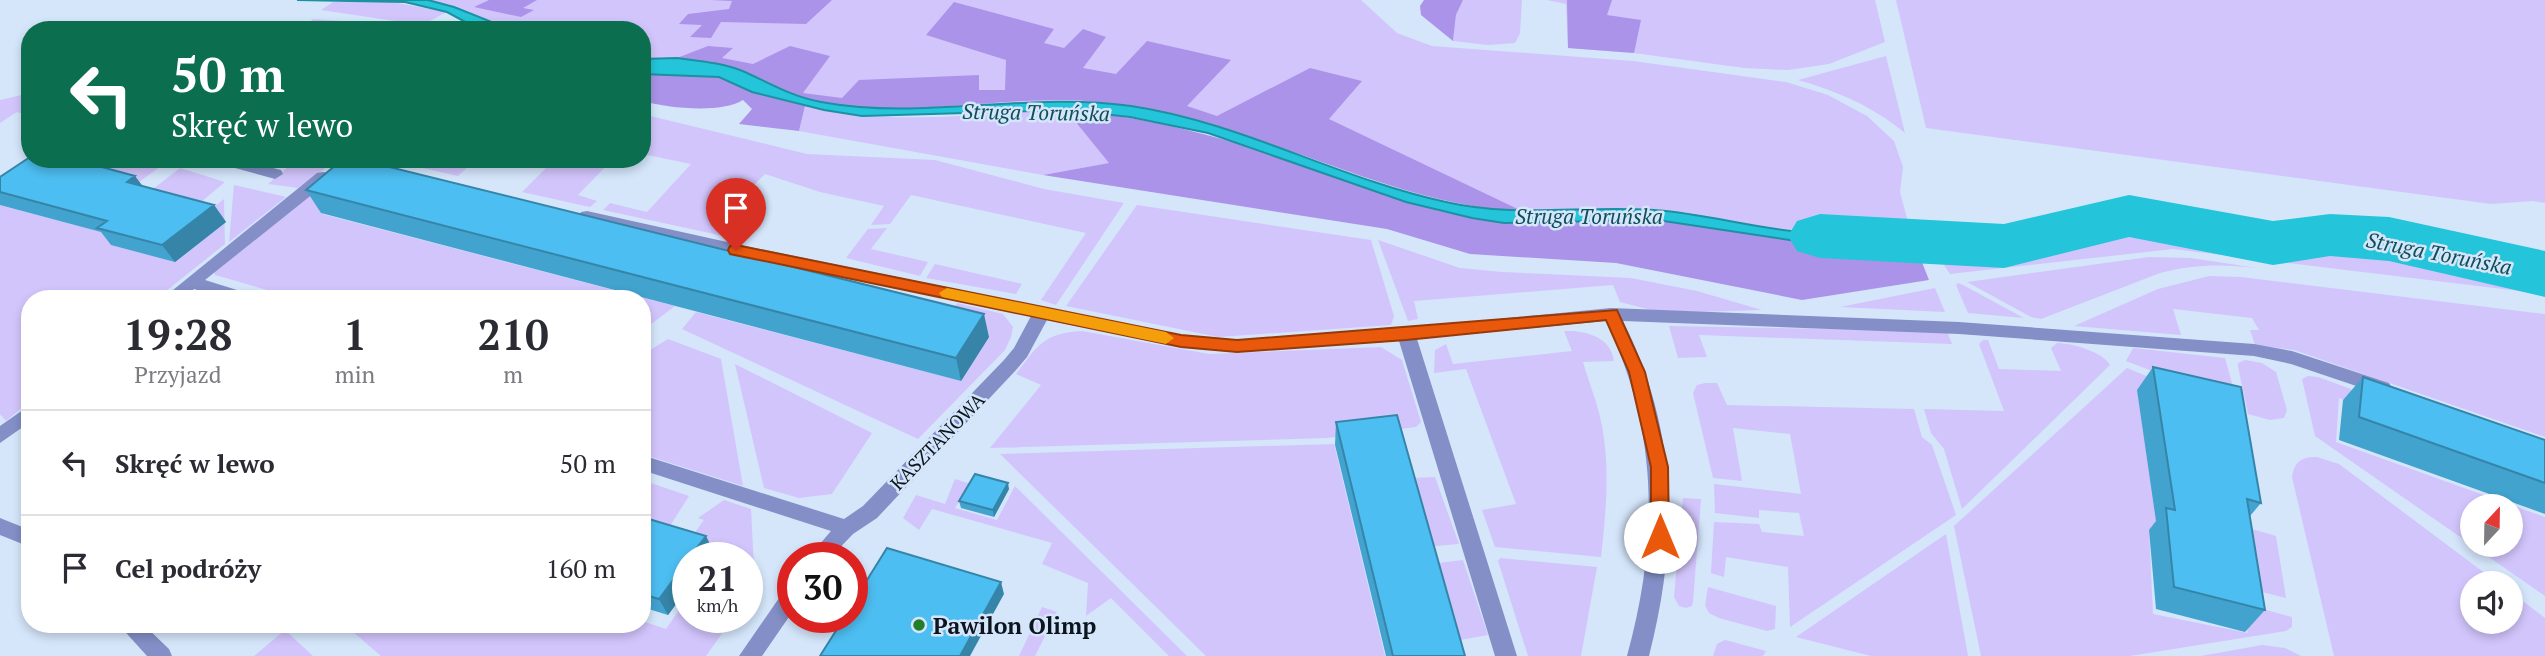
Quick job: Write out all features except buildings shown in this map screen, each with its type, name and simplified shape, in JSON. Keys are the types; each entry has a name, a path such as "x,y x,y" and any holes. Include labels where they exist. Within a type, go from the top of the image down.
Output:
{"street":[{"path":"255,168 275,173"},
{"path":"181,290 335,168"},
{"path":"576,214 736,250 1181,341 1237,346 1406,334 1611,314 1959,328 2228,347 2292,358 2394,392"},
{"path":"191,282 217,290"},
{"name":"KASZTANOWA","path":"833,542 846,528 870,512 1010,365 1021,352 1042,312"},
{"path":"1611,314 1637,372 1659,467 1660,561 1653,607 1638,656"},
{"path":"1406,334 1439,430 1448,469 1506,656"},
{"path":"0,436 21,419"},
{"path":"651,465 846,528"},
{"path":"0,526 21,535"},
{"path":"750,656 777,617"},
{"path":"138,633 161,656"}],"shaded area":[{"path":"428,0 1361,0 1397,33 1432,46 1633,61 1786,82 1828,95 1867,116 1894,141 1903,167 1900,192 1912,237 1498,211 1135,107 849,107 677,58 651,59 651,21 489,21"},
{"path":"489,0 537,0 523,8 534,10 521,17 474,7"},
{"path":"710,0 832,0 806,24 721,22 711,38 690,37 702,25 679,24 688,14 729,9 732,1"},
{"path":"1424,0 1463,0 1456,15 1453,41 1421,15 1420,6"},
{"path":"1463,0 1522,0 1520,33 1515,43 1488,45 1453,41 1456,15"},
{"path":"1547,0 1875,0 1885,42 1829,64 1788,70 1744,68 1634,53 1568,48 1566,4"},
{"path":"1567,0 1612,0 1607,15 1641,20 1634,53 1568,48"},
{"path":"1896,0 2545,0 2545,203 2533,201 2491,204 1926,128"},
{"path":"386,1 447,12 430,21 395,21 321,10 333,2"},
{"path":"954,2 1054,29 1044,43 1064,48 1083,29 1106,37 1083,68 1116,74 1147,41 1231,60 1187,106 1217,116 1310,68 1362,81 1329,119 1524,212 1478,207 1434,198 1217,127 1134,107 1067,100 904,108 850,107 797,95 714,63 677,58 708,46 733,48 722,58 753,64 790,46 830,56 803,93 842,98 859,80 979,75 979,90 1005,90 1006,60 926,35"},
{"path":"1886,56 1905,133 1854,101 1798,80"},
{"path":"651,74 719,77 752,92 805,106 799,131 739,124 752,109 743,100 721,107 666,106 651,103"},
{"path":"21,95 21,113 17,112 0,123 0,100"},
{"path":"805,106 869,116 902,117 1066,110 1110,163 1043,175 799,131"},
{"path":"1066,110 1162,124 1209,136 1439,211 1504,223 1657,220 1803,242 1916,247 1929,280 1802,300 1616,263 1470,254 1387,229 1043,175 1109,163"},
{"path":"651,116 807,154 935,160 1044,189 1124,203 1056,305 1041,300 1086,233 911,195 890,224 871,225 884,206 820,192 765,174 739,200 755,207 728,237 603,210 610,203 647,212 691,164 651,156"},
{"path":"105,168 158,168 131,188 91,178"},
{"path":"180,168 225,182 189,212 140,199"},
{"path":"287,168 326,168 298,188 268,184"},
{"path":"423,168 466,168 458,176"},
{"path":"546,168 604,168 578,195 597,201 590,207 522,192"},
{"path":"336,174 322,214 614,290 268,290 215,275 214,272"},
{"path":"234,185 286,197 229,242"},
{"path":"224,199 225,244 167,290 21,290 21,408 6,421 0,414 0,205 121,237 203,215"},
{"path":"1137,205 1371,240 1394,316 1391,325 1218,337 1066,306"},
{"path":"2111,223 2154,224 2243,242 2289,247 2368,242 2414,248 2545,278 2545,294 2173,249 1950,274 1937,255 2018,253"},
{"path":"887,228 871,249 928,262 920,276 846,258 868,229"},
{"path":"1378,240 1460,268 1631,278 1697,291 1762,310 1663,313 1620,302 1613,285 1414,301 1418,319 1408,321"},
{"path":"2149,257 2191,258 2257,268 2208,266 2160,273 2041,319 2031,317 1967,282"},
{"path":"935,264 1022,284 1016,294 926,278"},
{"path":"2209,276 2241,277 2545,314 2545,437 2294,350 2255,345 2250,330 2259,330 2252,318 2173,309 2181,335 2074,326 2158,289"},
{"path":"1958,283 2024,318 1968,313 1956,285"},
{"path":"1935,288 1945,312 1840,307"},
{"path":"651,300 675,306 651,324"},
{"path":"957,303 1003,314 1013,327 1011,337 1005,350 918,439 682,329 696,312 961,381 944,325"},
{"path":"1669,326 1947,331 1952,344 1699,335 1707,357 1678,358"},
{"path":"1082,331 1209,354 1381,347 1402,360 1421,422 1416,427 1327,438 990,448 1041,385 1016,374 1030,355 1050,338"},
{"path":"1564,331 1588,333 1602,340 1612,352 1614,361 1583,362 1602,426 1606,459 1601,557 1495,547 1482,510 1516,504 1466,369 1434,373 1435,350 1446,344 1453,364 1572,351"},
{"path":"668,339 721,359 743,486 651,457 651,349"},
{"path":"1988,340 1999,369 2061,371 2051,348 2057,343 2087,349 2101,356 2110,365 1962,509 1944,449 1931,433 1924,409 2004,411 1979,344"},
{"path":"2133,348 2225,358 2238,404 2126,361"},
{"path":"2245,360 2262,363 2276,372 2287,410 2284,418 2270,420 2248,414 2238,367 2238,363"},
{"path":"735,364 872,433 832,494 799,498 764,488"},
{"path":"2127,368 2222,407 2158,532 2149,531 2153,614 2248,633 2240,603 2292,617 2292,627 2286,631 2130,656 1981,656 1954,526"},
{"path":"2308,376 2351,389 2354,403 2339,398 2336,442 2481,494 2460,494 2460,537 2315,436 2302,379"},
{"path":"1717,383 1727,405 1914,409 1922,437 1932,445 1956,515 1790,627 1788,567 1726,557 1724,577 1711,573 1714,522 1759,524 1762,532 1804,536 1799,513 1759,510 1759,518 1715,513 1714,484 1801,494 1790,434 1733,428 1742,481 1713,478 1693,393 1697,385"},
{"path":"1334,444 1385,656 1206,656 1000,454"},
{"path":"2317,457 2339,464 2482,571 2460,571 2460,634 2523,634 2523,601 2545,618 2545,656 2334,656 2292,477 2295,467 2307,458"},
{"path":"1435,477 1459,544 1425,547 1413,478"},
{"path":"955,479 971,484 955,508 997,520 1015,486 1187,656 1169,656 1111,598 1086,616 1088,583 1042,564 1052,543 932,509 919,530 903,518 916,495 945,504"},
{"path":"651,483 689,496 663,537 651,534"},
{"path":"1683,498 1701,499 1693,602 1692,606 1686,608 1679,606 1674,597"},
{"path":"724,500 751,509 753,542 688,542 704,520 698,518"},
{"path":"2524,509 2545,517 2545,596 2523,581 2523,571 2509,571 2489,557 2523,557"},
{"path":"2228,522 2276,536 2286,598 2238,586"},
{"path":"1946,534 1968,656 1871,656 1796,637"},
{"path":"1500,558 1597,567 1581,656 1528,656 1498,561"},
{"path":"1463,560 1488,635 1460,640 1429,564"},
{"path":"1708,587 1776,606 1775,629 1767,631 1709,613 1705,605"},
{"path":"1042,607 1057,612 1035,656 1019,656"},
{"path":"672,620 672,633 722,633 706,656 381,656 354,633 651,633 651,624 666,629"},
{"path":"281,633 288,633 313,656 254,656"},
{"path":"1725,640 1766,651 1763,656 1713,656 1717,644"},
{"path":"2262,645 2285,648 2301,656 2201,656"}],"water":[{"path":"297,0 428,0 489,21 464,21 447,12 405,2"},
{"path":"677,58 712,63 737,69 811,100 859,107 937,108 1053,102 1131,106 1211,125 1367,180 1472,207 1671,212 1792,231 1912,237 1916,247 1803,242 1657,220 1504,223 1406,202 1208,133 1130,117 1066,110 862,116 824,110 752,92 719,77 651,74 651,59"}],"waterway":[{"name":"Struga Toruńska","path":"1820,236 2004,246 2129,216 2273,243 2330,235 2389,239 2545,274"}],"slow traffic":[{"path":"947,293 1166,338"}],"place":[{"name":"Pawilon Olimp","path":"919,625"}],"route":[{"path":"736,250 1181,341 1237,346 1406,334 1611,314 1637,372 1659,467 1660,537"}]}
